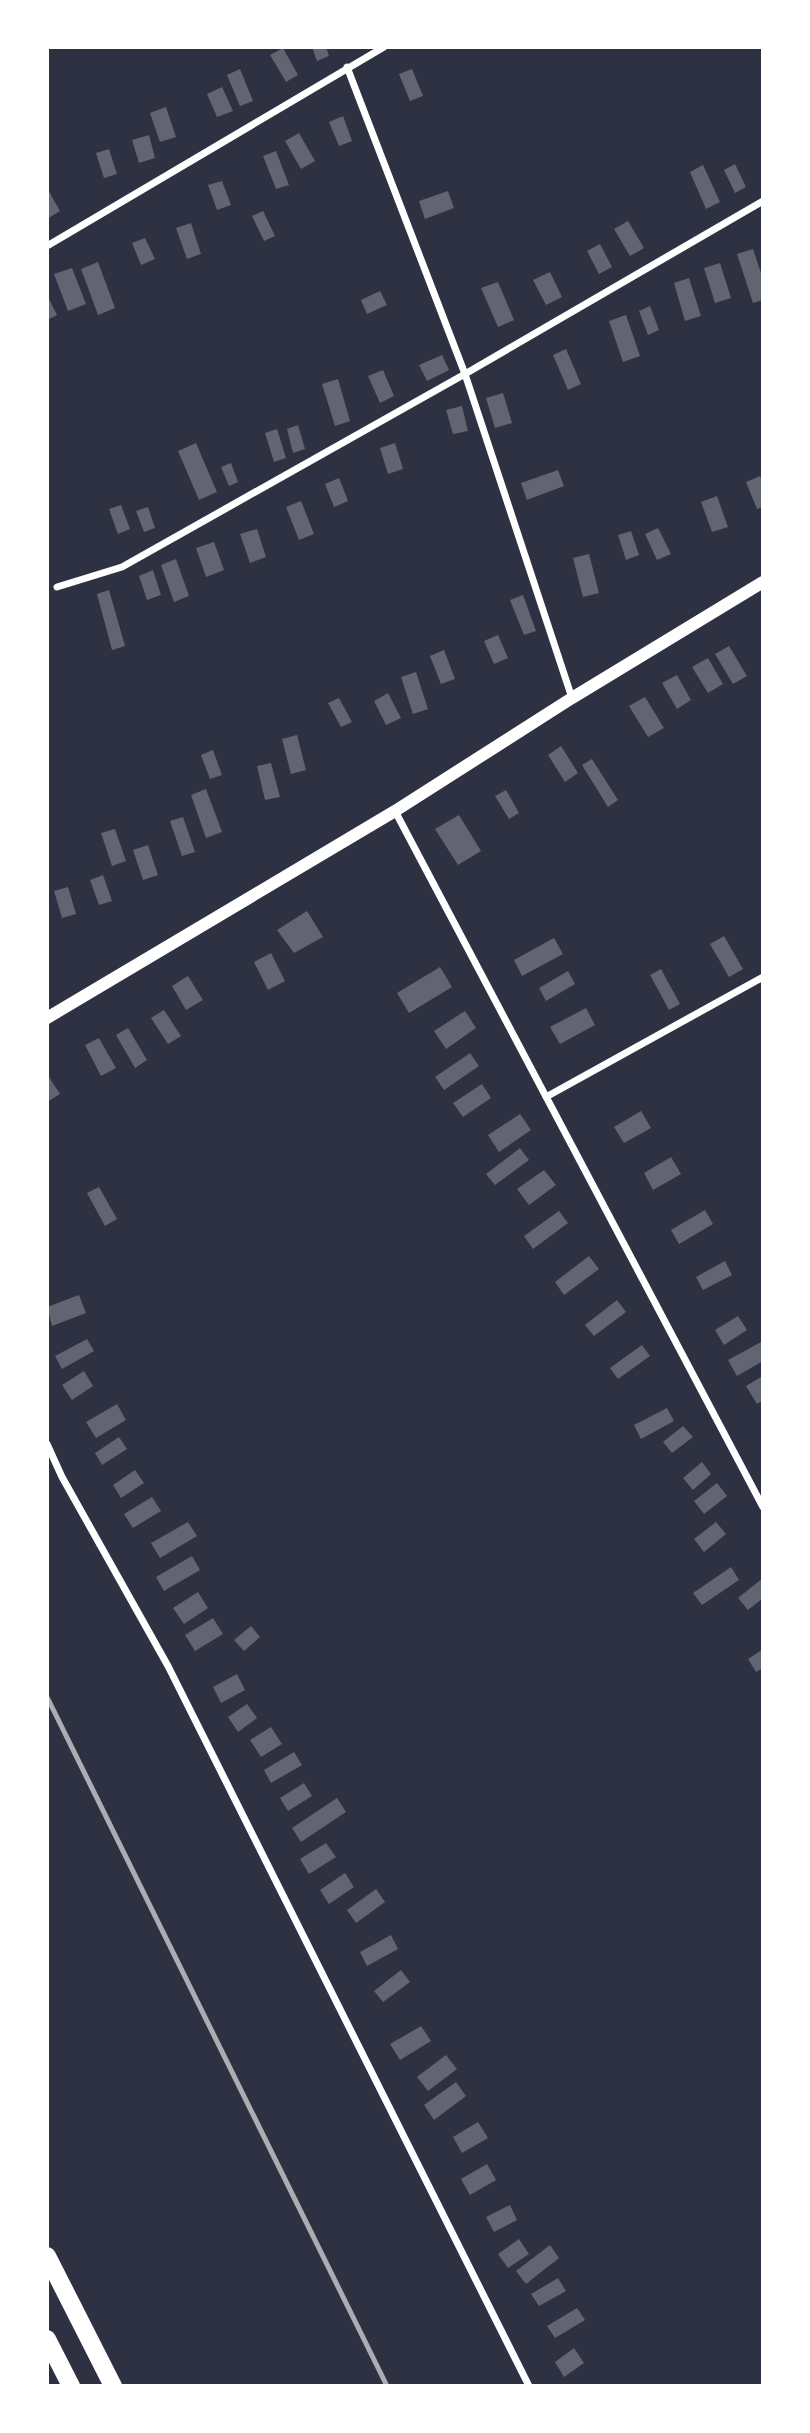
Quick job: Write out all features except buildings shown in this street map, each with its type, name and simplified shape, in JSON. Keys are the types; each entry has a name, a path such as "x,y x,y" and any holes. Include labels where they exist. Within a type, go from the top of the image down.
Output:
{"main road":[{"path":"47,2256 113,2386"},
{"path":"47,2339 71,2386"}],"street":[{"path":"47,246 384,47"},
{"path":"347,67 465,374 572,698"},
{"path":"57,587 122,567 465,374 763,201"},
{"path":"47,1018 395,811 572,698 763,582"},
{"path":"395,811 763,1507"},
{"path":"545,1097 763,977"},
{"path":"47,1444 62,1477 168,1666 529,2386"}],"railway":[{"path":"47,1697 387,2386"}]}
